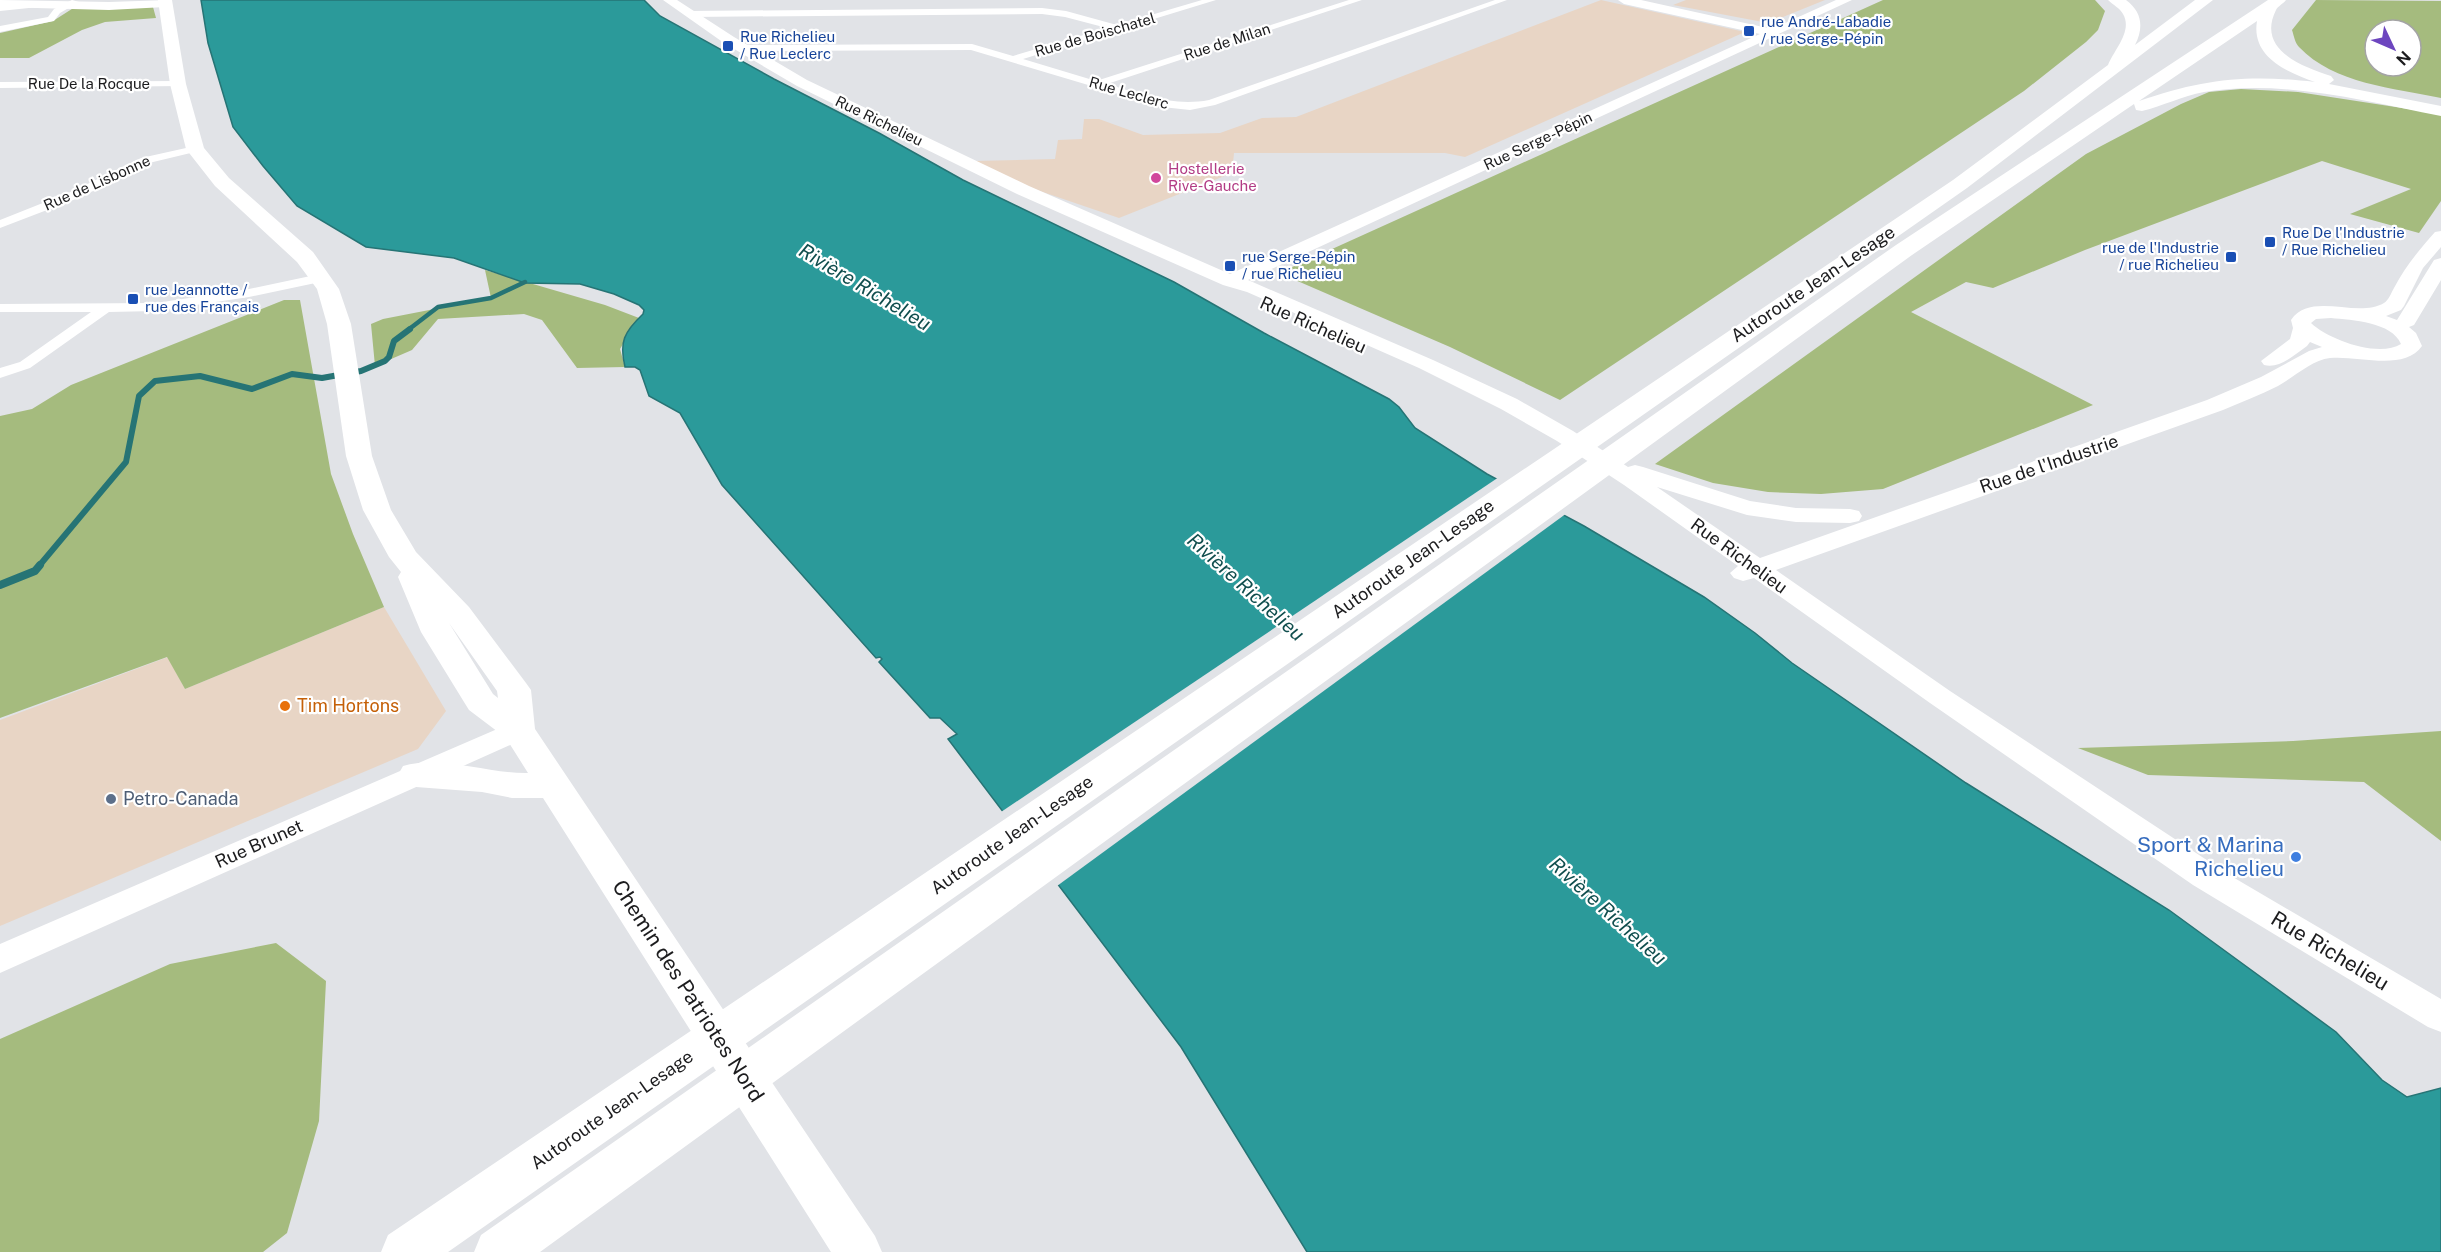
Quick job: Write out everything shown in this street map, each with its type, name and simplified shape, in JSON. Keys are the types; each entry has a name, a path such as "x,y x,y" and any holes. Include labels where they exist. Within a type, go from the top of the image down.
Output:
{"highway":[{"path":"2114,66 2131,35 2134,22 2129,9 2116,0"},
{"name":"Autoroute Jean-Lesage","path":"499,1252 1889,246 2114,66 2205,0"},
{"path":"2273,3 2264,28 2265,41 2274,54 2289,64 2310,74 2347,86 2441,106"},
{"name":"Autoroute Jean-Lesage","path":"405,1252 1889,246 2084,128 2273,3"},
{"path":"2084,128 2190,90 2235,84 2318,88 2441,111"}],"main road":[{"name":"Chemin des Patriotes Nord","path":"165,1 178,84 195,149 222,182 298,250 330,294 337,315 354,433 365,478 377,510 404,557 437,632 481,702 518,730 858,1252"},
{"path":"416,775 482,780 512,786 553,785"}],"street":[{"path":"21,0 122,6 165,1"},
{"path":"0,3 122,3 148,0"},
{"name":"Rue Richelieu","path":"669,0 742,48 802,83 1000,180 1230,281 1254,288 1461,380 1546,424 1608,463 1740,566 1970,738 2080,806 2219,884 2441,1017"},
{"path":"1192,0 1207,1"},
{"name":"Rue de Milan","path":"1096,84 1358,0"},
{"name":"Rue Leclerc","path":"742,48 963,46 980,49 1167,105 1185,107 1203,105 1503,0"},
{"path":"1624,0 1777,31"},
{"name":"Rue Serge-Pépin","path":"1230,281 1846,0"},
{"name":"Rue de Boischatel","path":"1013,59 1207,1"},
{"path":"0,29 43,22 51,19 57,11 71,3"},
{"path":"0,9 45,4"},
{"path":"690,14 1042,11 1066,14 1118,28"},
{"name":"Rue De la Rocque","path":"0,85 178,84"},
{"path":"8,96 34,85"},
{"name":"Rue de Lisbonne","path":"0,224 77,194 145,160 195,149"},
{"path":"2353,314 2380,312 2394,306 2415,266 2441,236"},
{"path":"2303,328 2323,341 2357,351 2384,354 2404,352 2412,346 2406,326 2410,314 2441,264"},
{"path":"0,308 156,307 320,278"},
{"name":"Rue Richelieu","path":"1230,281 1255,299 1446,386 1535,434 1740,566"},
{"path":"0,373 25,365 104,309"},
{"name":"Rue de l'Industrie","path":"1740,566 1850,516 2221,387 2264,366 2300,342 2303,328 2301,320 2311,314 2331,312 2353,314"},
{"path":"2353,314 2386,323 2409,337"},
{"name":"Rue de l'Industrie","path":"1740,566 2215,405 2269,382 2316,355 2357,351"},
{"path":"1608,463 1747,508 1796,514 1850,516"},
{"name":"Rue Brunet","path":"0,958 518,730"}],"shaded area":[{"path":"1601,0 1745,32 1465,157 1445,153 1234,153 1232,173 1119,218 1031,188 974,161 1055,159 1058,140 1082,139 1084,119 1099,119 1143,135 1220,133 1262,118 1296,117"},
{"path":"1686,0 1825,0 1768,23 1673,5"},
{"path":"384,607 446,711 418,749 0,926 0,720 168,657 185,689"}],"green space":[{"path":"1883,0 2095,0 2105,11 2098,30 2086,42 2024,91 1560,400 1450,347 1279,273"},
{"path":"2316,0 2441,1 2441,98 2365,83 2347,77 2313,59 2299,47 2292,30"},
{"path":"75,7 153,7 156,18 105,22 82,30 29,58 0,58 0,33 53,21"},
{"path":"2241,89 2298,92 2441,114 2441,201 2419,233 2350,214 2411,189 2322,161 2085,250 1993,288 1966,282 1911,312 2093,405 1883,489 1821,494 1768,492 1713,483 1655,464 2086,154 2181,104 2209,92"},
{"path":"485,270 605,305 639,318 620,349 625,367 577,368 542,320 524,314 438,319 412,350 375,366 371,324 383,319 491,298"},
{"path":"284,300 300,300 331,474 384,607 185,689 167,657 0,718 0,416 32,409 71,385"},
{"path":"2441,731 2441,841 2364,782 2148,775 2078,748 2293,741"},
{"path":"276,943 326,981 319,1121 287,1233 263,1252 0,1252 0,1039 170,964"}],"water":[{"name":"Rivière Richelieu","path":"201,0 644,0 660,16 774,79 879,133 963,180 1174,282 1389,399 1399,407 1415,428 1487,474 1584,526 1704,597 1755,633 1792,663 1966,783 2169,910 2336,1032 2382,1080 2407,1097 2441,1088 2441,1252 1307,1252 1181,1047 948,739 957,734 940,718 930,718 879,662 882,659 876,658 722,485 680,413 649,396 640,370 635,367 625,367 623,344 627,332 644,310 639,305 614,294 580,284 525,283 454,258 366,247 297,206 233,127 208,43"}],"pier":[{"path":"1499,477 1567,513 1057,886 1001,812"}],"waterway":[{"path":"408,330 438,307 491,298 525,282"},
{"path":"39,566 126,462 139,396 155,381 200,376 252,389 292,374 322,378 361,371 385,361 389,357 394,341 410,329"},
{"path":"0,585 35,571 40,565"}],"place":[{"name":"rue André-Labadie / rue Serge-Pépin","path":"1749,31"},
{"name":"Rue Richelieu / Rue Leclerc","path":"728,46"},
{"name":"Hostellerie Rive-Gauche","path":"1156,178"},
{"name":"Rue De l'Industrie / Rue Richelieu","path":"2270,242"},
{"name":"rue de l'Industrie / rue Richelieu","path":"2231,257"},
{"name":"rue Serge-Pépin / rue Richelieu","path":"1230,266"},
{"name":"rue Jeannotte / rue des Français","path":"133,299"},
{"name":"Tim Hortons","path":"285,706"},
{"name":"Petro-Canada","path":"111,799"},
{"name":"Sport & Marina Richelieu","path":"2296,857"}]}
